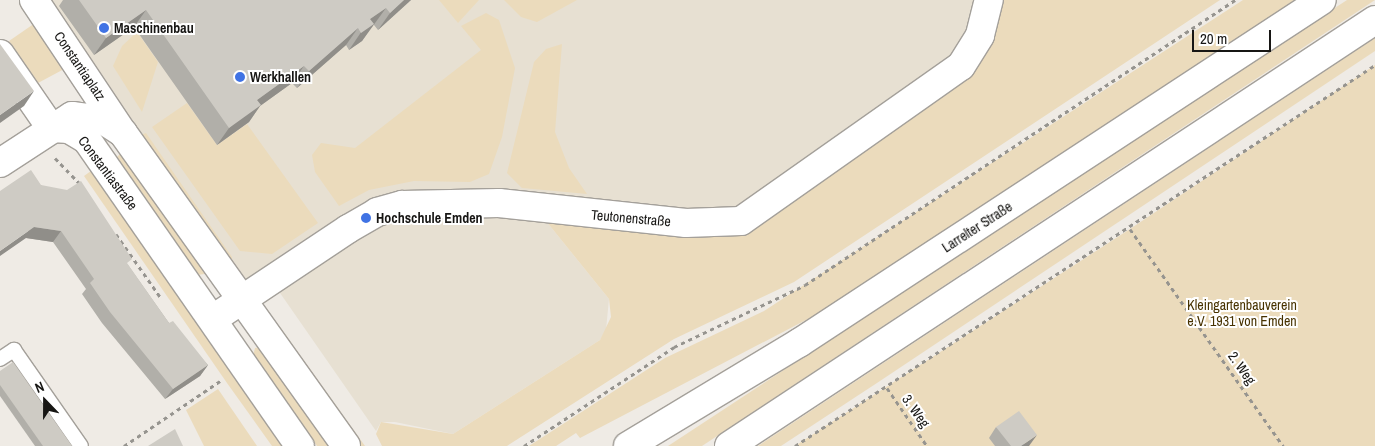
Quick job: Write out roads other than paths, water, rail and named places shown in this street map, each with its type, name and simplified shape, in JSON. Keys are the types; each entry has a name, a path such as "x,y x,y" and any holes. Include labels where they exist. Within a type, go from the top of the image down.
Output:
{"street":[{"name":"Constantiaplatz","path":"34,0 77,58 123,133"},
{"name":"Teutonenstraße","path":"212,319 348,229 377,212 402,205 499,204 686,222 741,221 961,66 976,43 989,0"},
{"name":"Larrelter Straße","path":"628,446 799,343 1322,0"},
{"path":"729,446 1375,20"},
{"path":"0,54 51,128 0,163"},
{"name":"Constantiastraße","path":"51,128 72,116 91,116 123,133 346,446"},
{"name":"Constantiastraße","path":"51,128 69,129 87,140 300,446"}],"lane":[{"path":"0,359 14,350 81,446"}],"place":[{"name":"Maschinenbau","path":"104,28"},
{"name":"Werkhallen","path":"240,77"},
{"name":"Hochschule Emden","path":"366,218"}],"park label":[{"name":"Kleingartenbauverein e.V. 1931 von Emden","path":"1242,314"}]}
